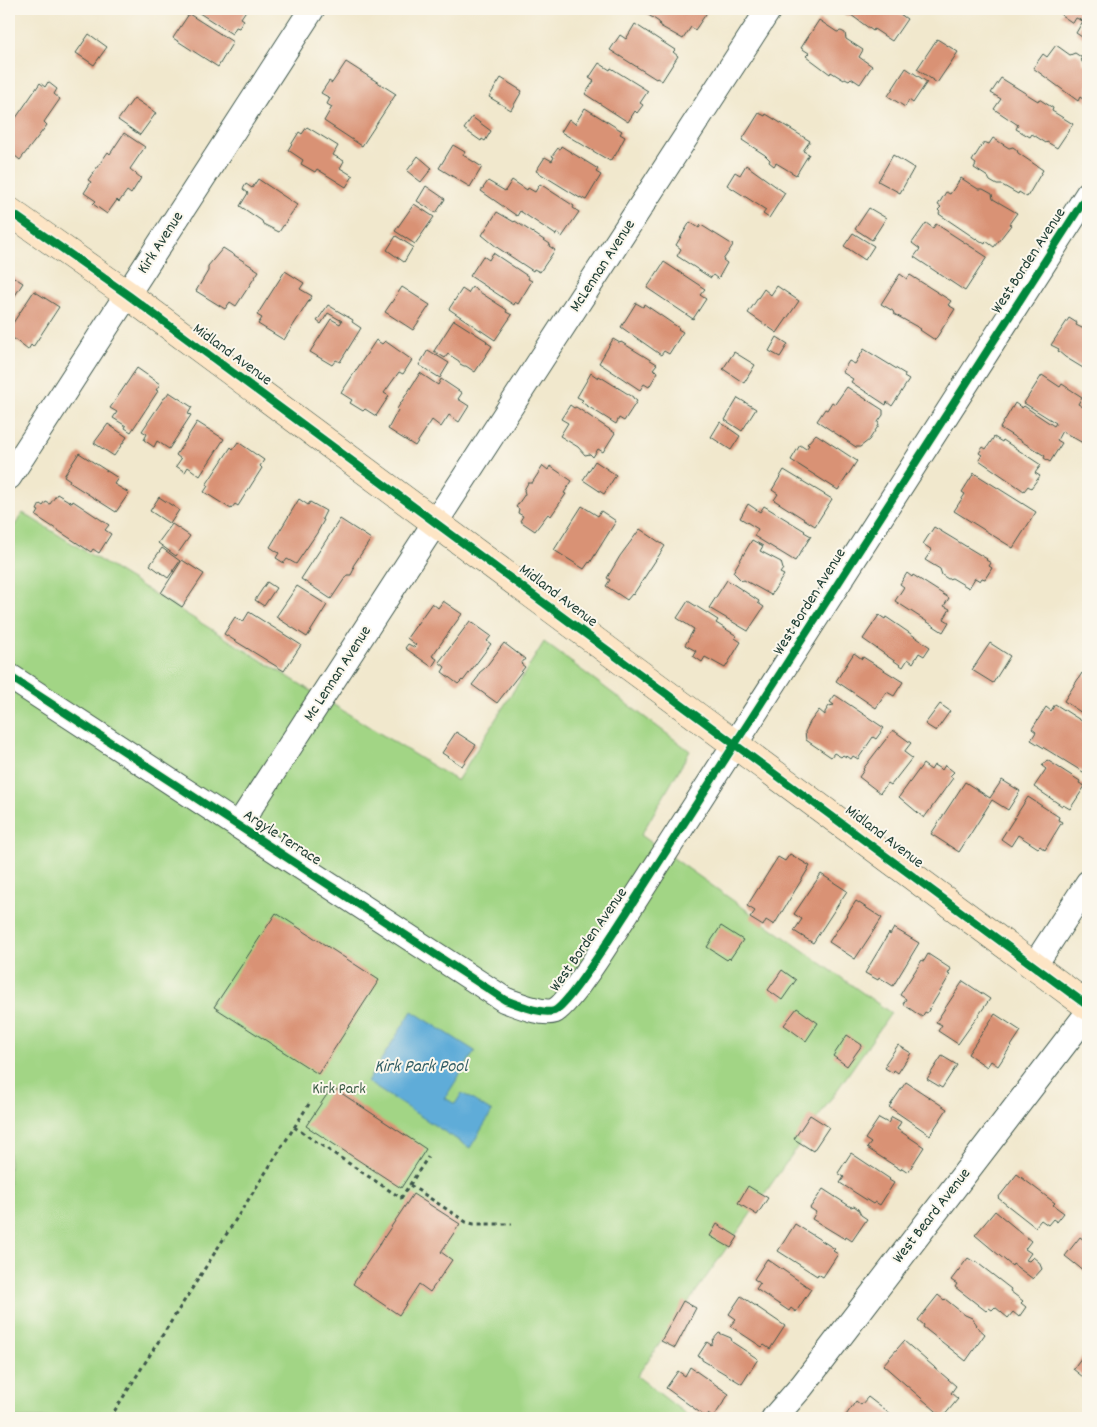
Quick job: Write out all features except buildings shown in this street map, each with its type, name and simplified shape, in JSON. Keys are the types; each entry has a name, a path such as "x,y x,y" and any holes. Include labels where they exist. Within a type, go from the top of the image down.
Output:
{"street":[{"name":"Kirk Avenue","path":"9,477 312,9"},
{"name":"McLennan Avenue","path":"437,523 769,9"},
{"name":"West Borden Avenue","path":"544,1012 555,1011 569,998 736,744 1088,194"},
{"name":"Midland Avenue","path":"9,211 128,295 1088,1006"},
{"name":"Mc Lennan Avenue","path":"238,826 437,523"},
{"name":"Argyle Terrace","path":"9,676 505,1000 544,1012"},
{"path":"1034,966 1088,883"},
{"name":"West Beard Avenue","path":"774,1418 802,1386 1088,1013"}],"path":[{"path":"110,1418 309,1104"},
{"path":"294,1127 401,1198 428,1157"},
{"path":"410,1185 466,1222 474,1224 512,1224"}],"green space":[{"name":"Kirk Park","path":"23,513 457,781 544,642 690,751 641,835 891,1013 637,1376 691,1418 9,1418 9,534"}],"water":[{"name":"Kirk Park Pool","path":"412,1011 475,1051 445,1098 455,1104 462,1093 492,1112 470,1148 367,1082"}],"cycle path":[{"path":"9,676 505,1000 543,1012 554,1011 570,996 603,950 1088,194"},
{"path":"9,211 128,295 1088,1006"}]}
